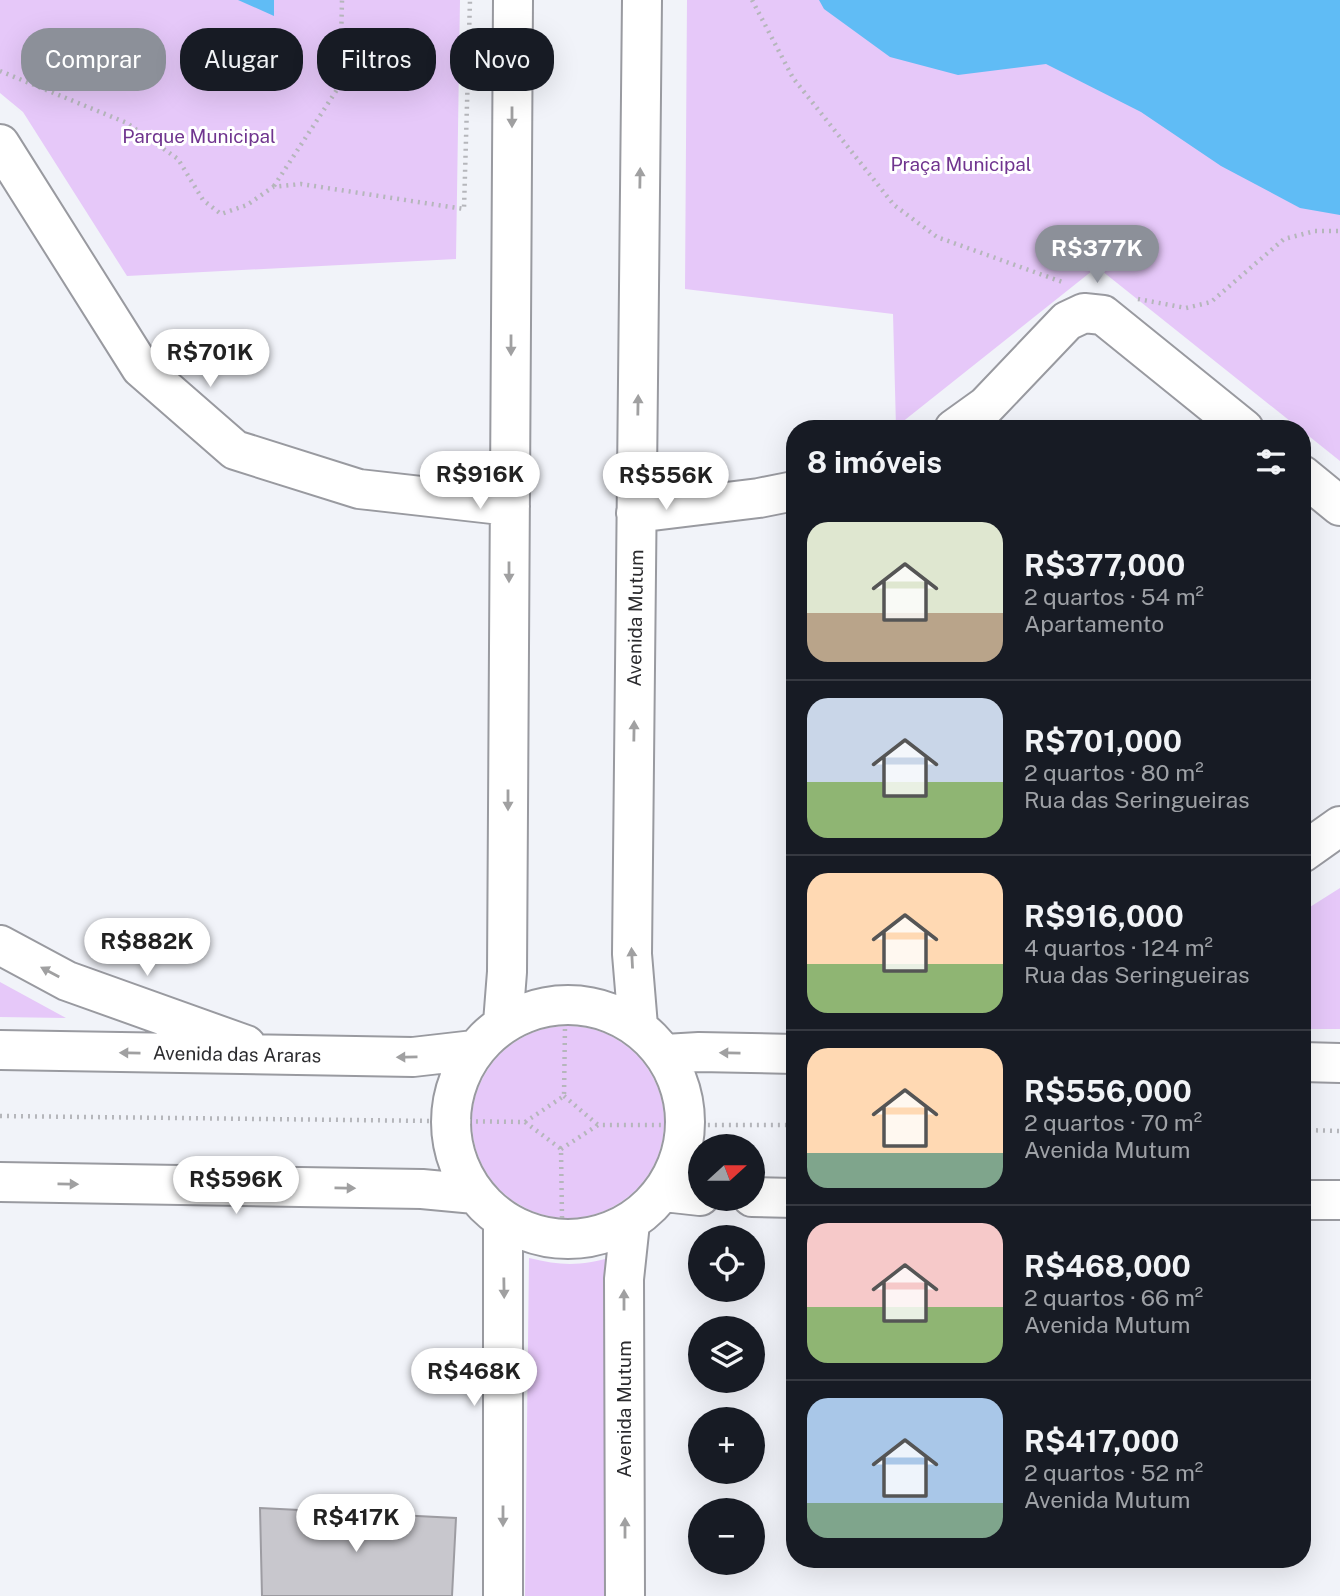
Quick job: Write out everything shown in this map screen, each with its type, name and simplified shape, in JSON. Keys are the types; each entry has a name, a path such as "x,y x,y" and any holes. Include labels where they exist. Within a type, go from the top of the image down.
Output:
{"street":[{"path":"503,1023 507,972 513,0"},
{"name":"Avenida Mutum","path":"638,1026 632,954 642,0"},
{"path":"0,144 141,368 235,450 359,489 510,506"},
{"path":"966,420 986,405 1067,321 1084,313 1103,316 1233,420"},
{"path":"1311,482 1340,506"},
{"path":"636,513 786,493"},
{"path":"1311,847 1340,826"},
{"path":"0,945 67,981 274,1055"},
{"path":"570,1003 606,1009 638,1026 665,1055 684,1099 682,1194 630,1223 600,1236 567,1240 533,1235 503,1220 475,1194 457,1160 451,1122 457,1084 474,1050 503,1023 535,1008 570,1003"},
{"name":"Avenida das Araras","path":"0,1050 413,1057 474,1050"},
{"path":"665,1055 699,1052 786,1054"},
{"path":"1311,1062 1340,1063"},
{"path":"0,1182 422,1189 475,1194"},
{"path":"765,1197 786,1198"},
{"path":"1311,1200 1340,1200"},
{"path":"503,1220 503,1596"},
{"name":"Avenida Mutum","path":"625,1596 624,1279 630,1223"}],"path":[{"path":"0,71 127,122 178,159 203,200 221,214 247,205 273,187 340,85 342,0"},
{"path":"273,187 301,184 464,209 470,0"},
{"path":"752,0 793,78 894,205 937,237 1074,285"},
{"path":"1136,298 1186,307 1211,302 1284,239 1315,231 1340,231"},
{"path":"564,1096 565,1026"},
{"path":"0,1116 525,1122 564,1096"},
{"path":"564,1096 598,1125"},
{"path":"525,1122 561,1149"},
{"path":"561,1149 598,1125 786,1125"},
{"path":"1311,1130 1340,1131"},
{"path":"561,1149 562,1218"}],"green space":[{"name":"Parque Municipal","path":"0,0 460,0 460,28 450,28 450,91 459,91 456,259 127,276 23,112 0,93"},
{"name":"Praça Municipal","path":"687,0 1340,0 1340,461 1311,438 1311,420 1289,420 1097,267 905,420 896,420 893,314 685,289"},
{"path":"1340,888 1340,1029 1311,1029 1311,906"},
{"path":"0,982 66,1018 0,1017"},
{"path":"568,1026 605,1033 636,1054 657,1085 664,1122 657,1159 636,1190 605,1211 568,1218 531,1211 500,1190 479,1159 472,1122 479,1085 500,1054 531,1033"},
{"path":"613,1257 610,1596 525,1596 529,1258 571,1264"}],"water":[{"path":"238,0 274,0 274,16"},
{"path":"819,0 1340,0 1340,215 1300,208 1221,166 1141,112 1046,64 958,75 890,57 824,9"}],"building":[{"path":"260,1508 456,1518 452,1596 262,1596"}]}
